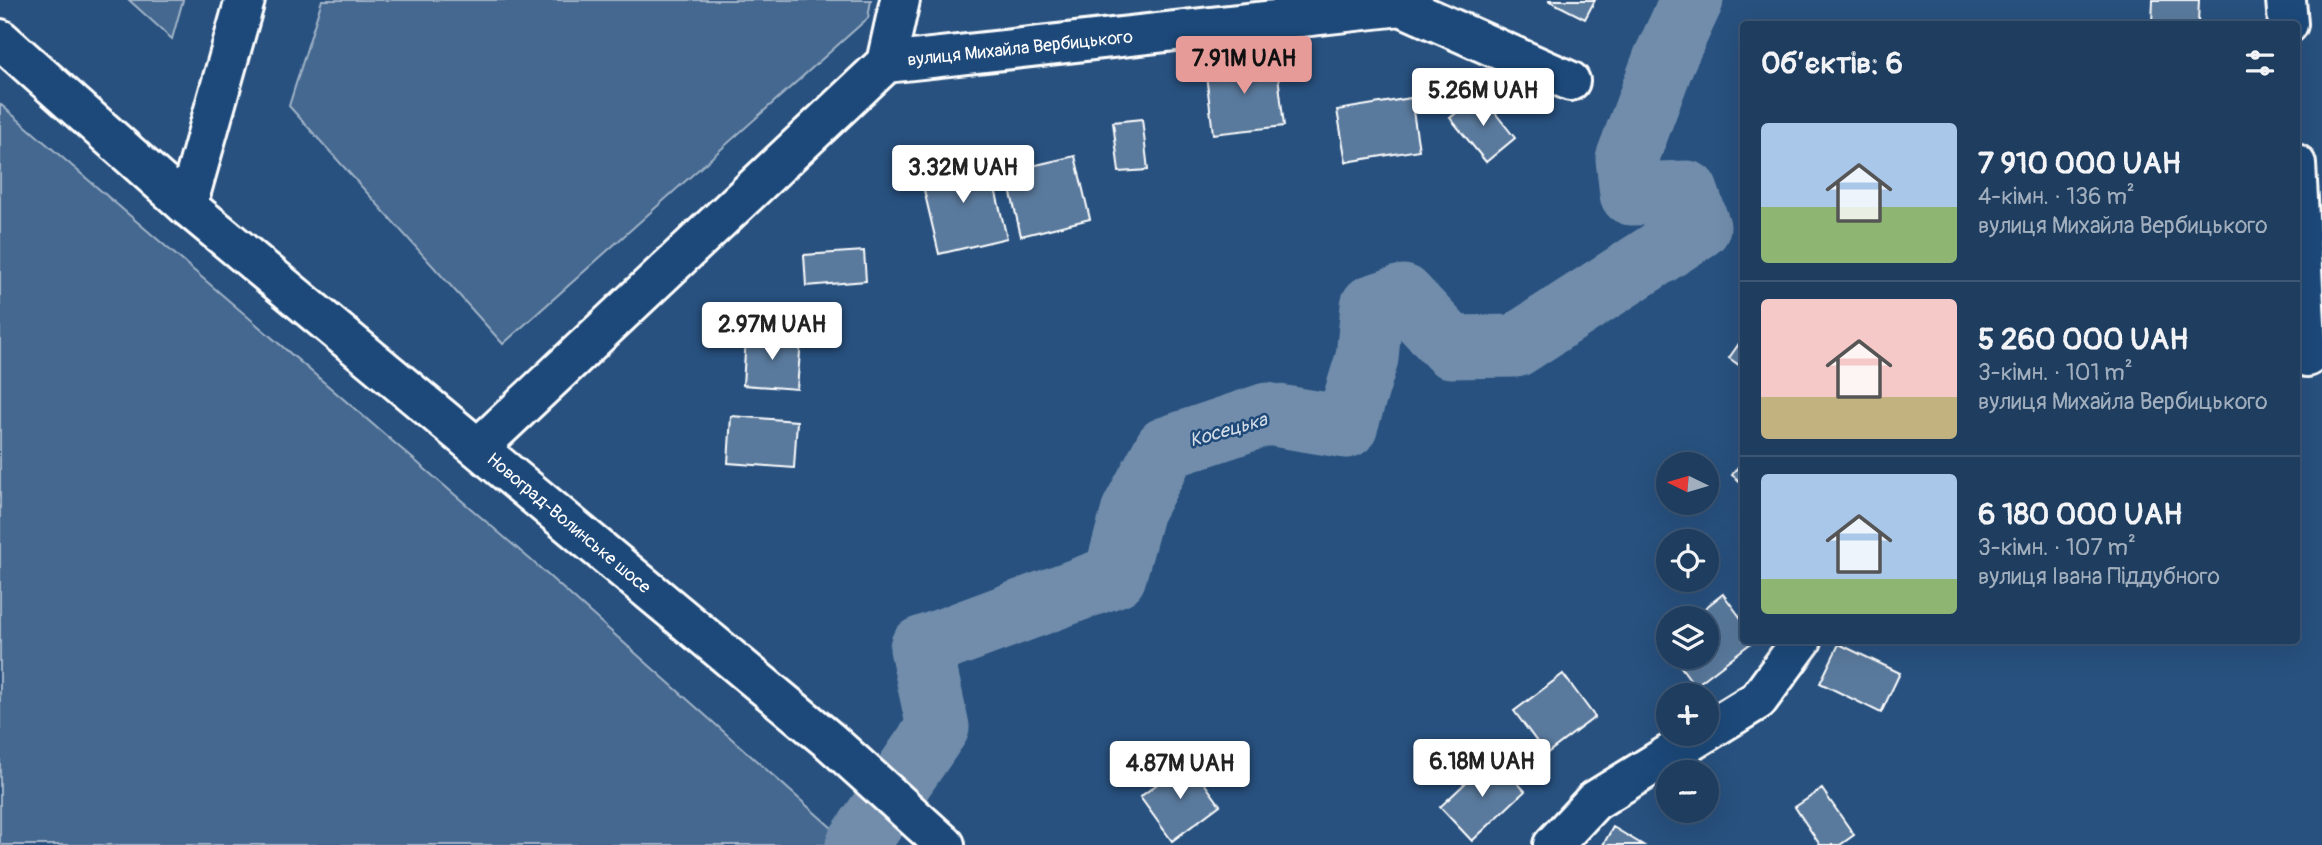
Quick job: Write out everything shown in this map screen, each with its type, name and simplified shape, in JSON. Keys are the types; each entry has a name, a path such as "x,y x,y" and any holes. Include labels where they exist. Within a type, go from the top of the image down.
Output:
{"street":[{"path":"187,206 246,0"},
{"path":"886,63 900,0"},
{"path":"2286,0 2288,21"},
{"name":"вулиця Михайла Вербицького","path":"479,447 886,63 1401,6 1570,81"},
{"name":"Новоград-Волинське шосе","path":"0,39 187,206 831,742 945,845"},
{"path":"2300,228 2308,357"},
{"path":"1719,724 1758,700 1799,644"},
{"path":"1553,845 1594,802 1684,746"}],"shaded area":[{"path":"129,0 183,0 172,39"},
{"path":"322,0 871,0 868,18 503,344 289,106"},
{"path":"0,104 532,561 851,845 0,845"},
{"path":"930,738 947,751 928,773 892,758"}],"building":[{"path":"1548,0 1595,0 1585,19"},
{"path":"2153,0 2199,0 2198,21 2152,21"},
{"path":"1276,58 1284,126 1213,134 1205,66"},
{"path":"1480,94 1515,138 1486,162 1450,118"},
{"path":"1411,98 1419,150 1346,162 1337,110"},
{"path":"1142,119 1148,170 1119,172 1113,122"},
{"path":"987,156 1007,238 939,254 920,173"},
{"path":"1075,156 1090,219 1021,236 1006,172"},
{"path":"864,251 866,281 806,286 804,255"},
{"path":"746,336 801,340 797,389 743,385"},
{"path":"1740,342 1740,366 1729,358"},
{"path":"731,416 797,421 794,468 728,463"},
{"path":"1740,464 1740,482 1732,475"},
{"path":"1723,594 1740,617 1740,644 1750,644 1719,668 1719,606 1708,606"},
{"path":"1839,644 1900,673 1881,713 1820,683"},
{"path":"1683,669 1717,669 1699,683 1693,683"},
{"path":"1563,674 1595,717 1546,754 1514,711"},
{"path":"1493,757 1525,791 1472,841 1440,807"},
{"path":"1188,761 1220,805 1172,841 1140,797"},
{"path":"1822,789 1854,835 1840,845 1820,845 1795,807"},
{"path":"1613,827 1643,845 1603,845"}],"waterway":[{"name":"Косецька","path":"857,845 938,727 921,648 1115,576 1133,510 1166,448 1267,414 1346,427 1367,358 1372,306 1403,296 1451,347 1515,346 1699,227 1687,192 1631,194 1627,159 1664,60 1692,0"}]}
